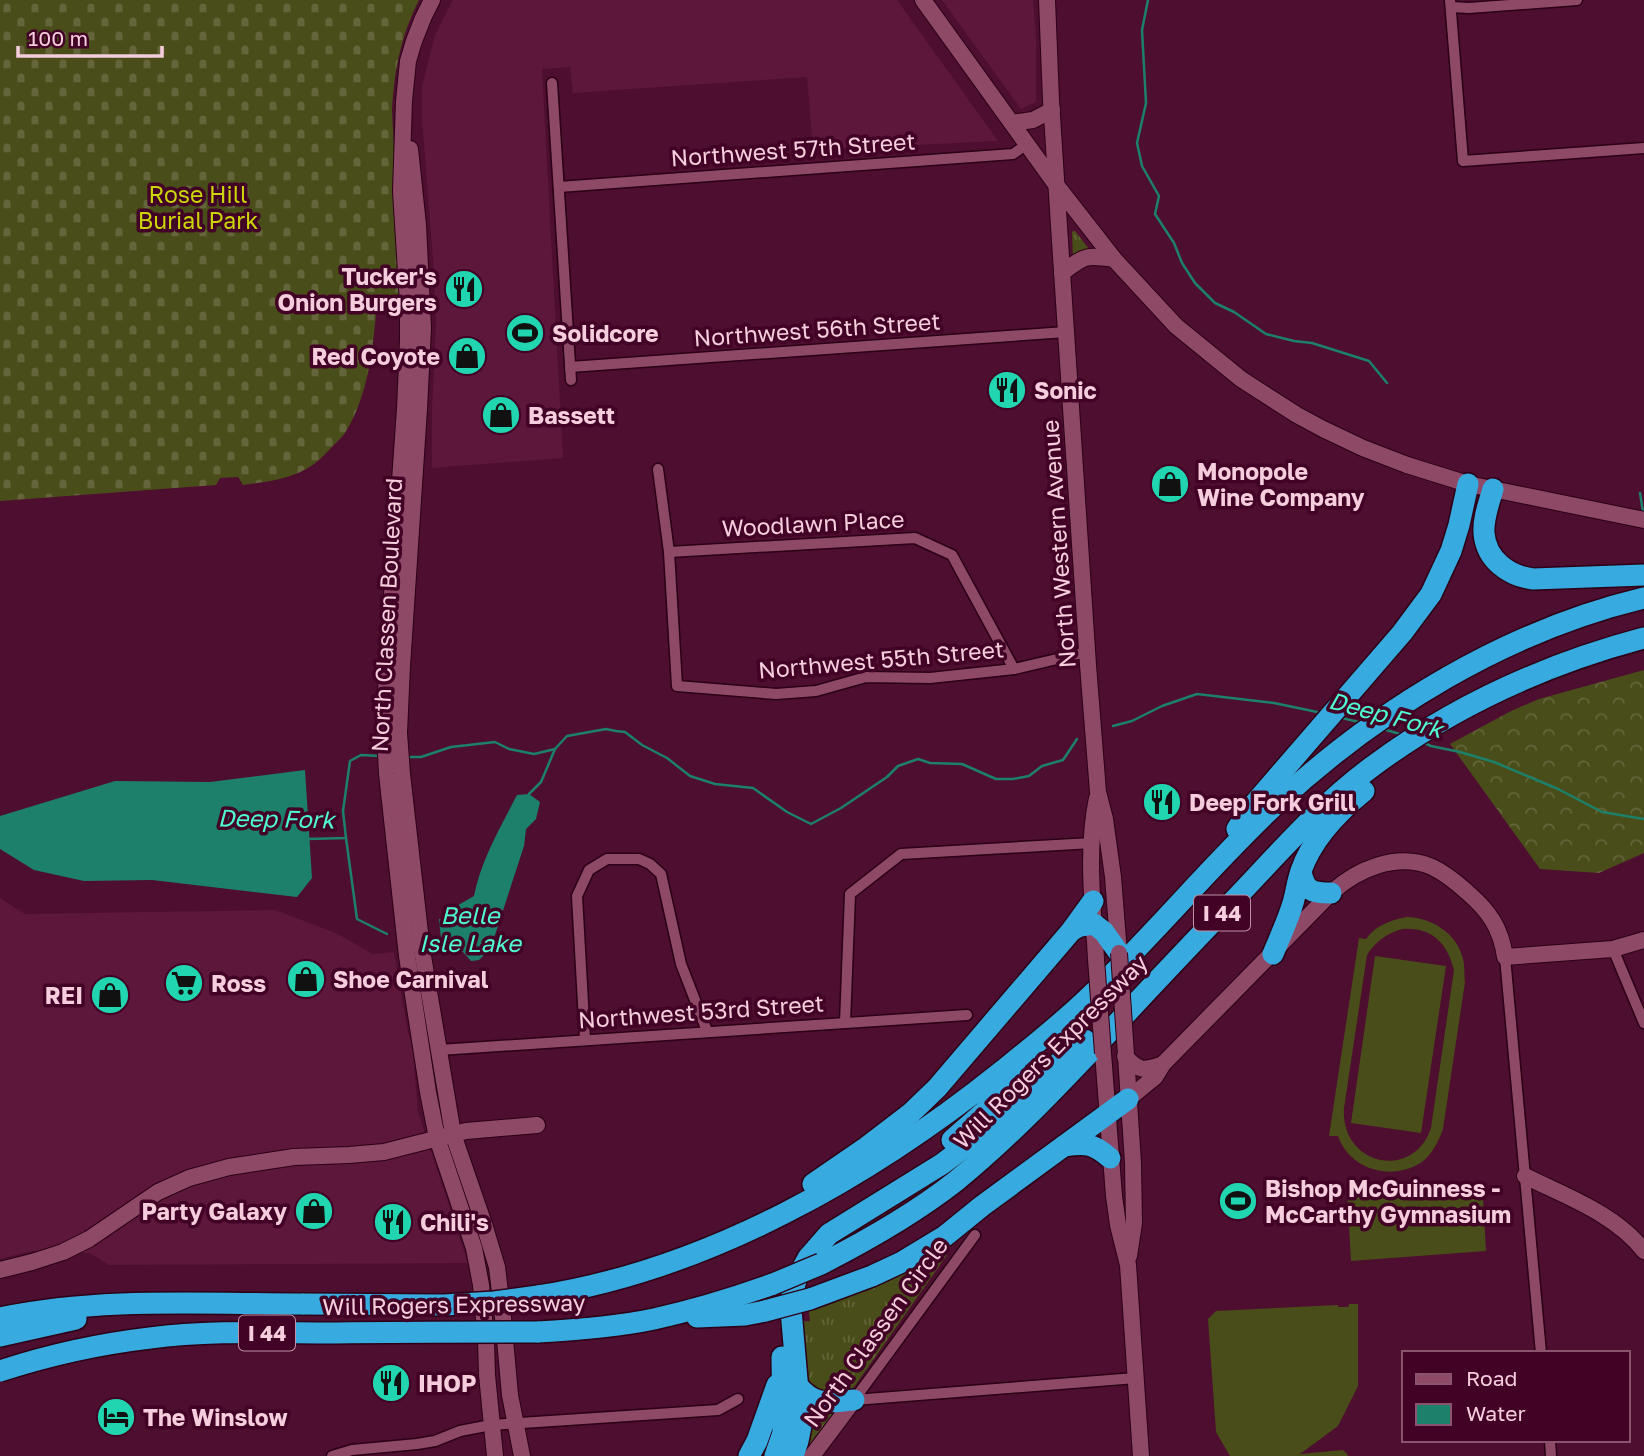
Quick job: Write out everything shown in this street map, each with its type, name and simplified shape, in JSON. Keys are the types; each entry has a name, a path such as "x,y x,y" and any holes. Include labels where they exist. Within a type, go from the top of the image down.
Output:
{"highway":[{"path":"1204,878 1255,803 1418,613 1431,594 1451,551 1468,484"},
{"path":"1493,489 1485,523 1486,542 1491,556 1508,572 1533,579 1644,575"},
{"name":"Will Rogers Expressway","path":"0,1318 69,1307 146,1304 444,1305 494,1302 573,1291 635,1275 732,1238 841,1182 914,1138 1044,1038 1098,988 1272,807 1334,753 1410,698 1520,641 1574,620 1644,598"},
{"name":"Will Rogers Expressway","path":"0,1371 90,1347 181,1335 537,1332 583,1329 653,1319 697,1309 773,1284 821,1264 916,1209 954,1182 999,1144 1049,1096 1320,811 1496,691 1588,654 1644,639"},
{"path":"1273,954 1293,903 1301,871 1315,843 1376,772"},
{"path":"1301,871 1304,884 1309,889 1317,893 1331,893"},
{"path":"732,1238 864,1149 911,1113 962,1061 1072,930 1093,901"},
{"path":"1072,930 1094,924 1116,944"},
{"path":"793,1456 801,1426 792,1328 792,1295 796,1280 808,1258 829,1234 942,1164 974,1140 1011,1110 1067,1055 1164,974"},
{"path":"775,1456 783,1433 779,1319 781,1290 790,1265 803,1243 831,1217 937,1152 966,1128 984,1112 1044,1038"},
{"path":"653,1319 745,1315 810,1299 872,1276 945,1236 1107,1115 1127,1089"},
{"path":"1064,1146 1094,1145 1110,1158"},
{"path":"0,1336 146,1304"},
{"path":"749,1456 776,1390 782,1363"},
{"path":"797,1385 808,1397 817,1401 854,1400"},
{"path":"760,1456 783,1418"}],"main road":[{"name":"North Classen Boulevard","path":"432,0 408,61 404,101 401,191 412,409 392,734 394,774 437,1138 474,1248 481,1285 495,1456"},
{"path":"923,0 1057,186 1114,259 1156,306 1194,342 1241,379 1297,415 1363,448 1407,465 1468,484 1644,520"},
{"name":"North Western Avenue","path":"1047,0 1087,652 1098,792 1105,819 1113,877 1133,1163 1134,1223 1128,1265"},
{"path":"1012,123 1033,120 1052,110"},
{"path":"1062,273 1086,257 1114,259"},
{"name":"North Western Avenue","path":"1098,792 1092,843 1096,959 1110,1158 1118,1225 1128,1265 1142,1456"},
{"path":"1105,1058 1127,1089 1159,1070 1331,893 1350,878 1380,865 1410,862 1429,866 1454,881 1485,909 1501,936 1505,957 1613,949 1644,940"},
{"name":"North Classen Boulevard","path":"422,1001 439,1050 453,1134 497,1267 506,1364 514,1423 522,1456"},
{"path":"1125,1048 1134,1066 1159,1070"},
{"path":"0,1270 63,1252 89,1239 158,1192 189,1178 229,1167 293,1157 384,1152 466,1131 537,1125"},
{"path":"1525,1176 1620,1226 1644,1251"},
{"name":"North Classen Circle","path":"820,1453 854,1400"}],"street":[{"path":"1577,0 1472,8 1450,3 1463,161 1644,148"},
{"path":"552,83 571,380"},
{"name":"Northwest 57th Street","path":"559,187 1013,154 1027,144"},
{"name":"Northwest 56th Street","path":"570,367 1066,332"},
{"path":"658,469 669,552"},
{"name":"Woodlawn Place","path":"669,552 915,538 952,555 1014,669"},
{"name":"Northwest 55th Street","path":"669,552 677,687 776,694 816,691 866,677 930,678 1014,669 1087,652"},
{"path":"845,1023 850,894 901,854 1092,843"},
{"path":"585,1039 577,896 589,870 607,859 639,859 661,874 681,964 707,1031"},
{"path":"1613,949 1644,1023"},
{"path":"1505,957 1541,1351"},
{"name":"Northwest 53rd Street","path":"439,1050 967,1015"},
{"name":"North Classen Circle","path":"854,1400 975,1235"},
{"path":"854,1400 1136,1378"},
{"path":"332,1456 352,1450 435,1441 491,1425 718,1409 738,1399"}],"shaded area":[{"path":"453,0 897,0 998,141 813,150 807,77 573,93 570,67 542,69 563,458 432,468 436,325 422,87 435,35"},
{"path":"942,0 1033,0 1036,102 1021,109"},
{"path":"0,898 25,914 275,910 336,933 373,954 394,952 413,1051 418,1112 468,1263 109,1265 90,1253 32,1251 0,1259"}],"green space":[{"name":"Rose Hill Burial Park","path":"0,0 419,0 407,26 400,54 392,111 402,302 377,303 371,353 360,403 345,433 313,465 283,478 243,485 238,477 220,478 216,485 0,501"},
{"path":"1075,231 1089,251 1073,256"},
{"path":"1644,670 1644,853 1599,873 1540,869 1450,744 1539,699"},
{"path":"1407,917 1425,920 1449,935 1460,950 1465,982 1441,1134 1422,1162 1410,1168 1385,1172 1362,1164 1344,1148 1338,1136 1329,1136 1359,938 1366,939 1379,927","holes":["1402,929 1412,929 1436,938 1447,952 1454,970 1431,1128 1422,1145 1409,1156 1395,1160 1379,1160 1365,1154 1353,1143 1346,1127 1344,1108 1367,955 1386,936"]},
{"path":"1375,956 1446,966 1421,1133 1351,1123"},
{"path":"1482,1182 1486,1251 1351,1261 1347,1190"},
{"path":"959,1231 944,1252 947,1255 854,1387 848,1392 809,1391 798,1322 810,1321 808,1305"},
{"path":"1349,1304 1358,1304 1358,1386 1338,1426 1300,1454 1343,1450 1348,1456 1230,1456 1216,1432 1208,1319 1216,1311 1338,1305 1348,1307"},
{"path":"805,1404 837,1411 807,1456 799,1456"}],"water":[{"path":"305,770 312,878 297,897 152,880 84,881 34,870 0,849 0,816 115,781 210,782"},
{"name":"Belle Isle Lake","path":"529,794 540,802 536,819 526,829 524,846 488,951 479,960 471,961 463,952 447,947 445,940 441,939 439,919 474,896 486,857 517,795"}],"waterway":[{"path":"1148,0 1142,30 1146,103 1137,143 1142,166 1159,196 1155,214 1174,243 1182,263 1195,283 1215,303 1234,312 1266,334 1312,343 1369,361 1387,383"},
{"path":"1640,493 1643,512"},
{"name":"Deep Fork","path":"1113,726 1197,694 1274,703 1322,713"},
{"name":"Deep Fork","path":"1342,718 1363,723"},
{"name":"Deep Fork","path":"408,757 421,757 451,747 495,742 509,749 534,754 555,749 567,736 606,729 625,732 690,776 715,784 753,788 787,812 811,824 841,808 887,777 898,766 918,759 930,763 962,764 996,779 1013,779 1029,776 1042,766 1063,760 1077,739"},
{"name":"Deep Fork","path":"1383,729 1403,735"},
{"name":"Deep Fork","path":"1422,742 1494,762 1558,789 1602,812 1644,819"},
{"path":"528,798 541,782 555,749"},
{"name":"Deep Fork","path":"308,839 346,838 343,811 350,761 361,755 380,756"},
{"path":"346,838 357,919 387,934"}],"place":[{"name":"Tucker's Onion Burgers","path":"464,289"},
{"name":"Solidcore","path":"525,333"},
{"name":"Red Coyote","path":"467,356"},
{"name":"Sonic","path":"1007,390"},
{"name":"Bassett","path":"501,415"},
{"name":"Monopole Wine Company","path":"1170,484"},
{"name":"Deep Fork Grill","path":"1162,802"},
{"name":"Shoe Carnival","path":"306,979"},
{"name":"Ross","path":"184,983"},
{"name":"REI","path":"110,995"},
{"name":"Bishop McGuinness - McCarthy Gymnasium","path":"1238,1201"},
{"name":"Party Galaxy","path":"314,1211"},
{"name":"Chili's","path":"393,1222"},
{"name":"IHOP","path":"391,1383"},
{"name":"The Winslow","path":"116,1417"}]}
